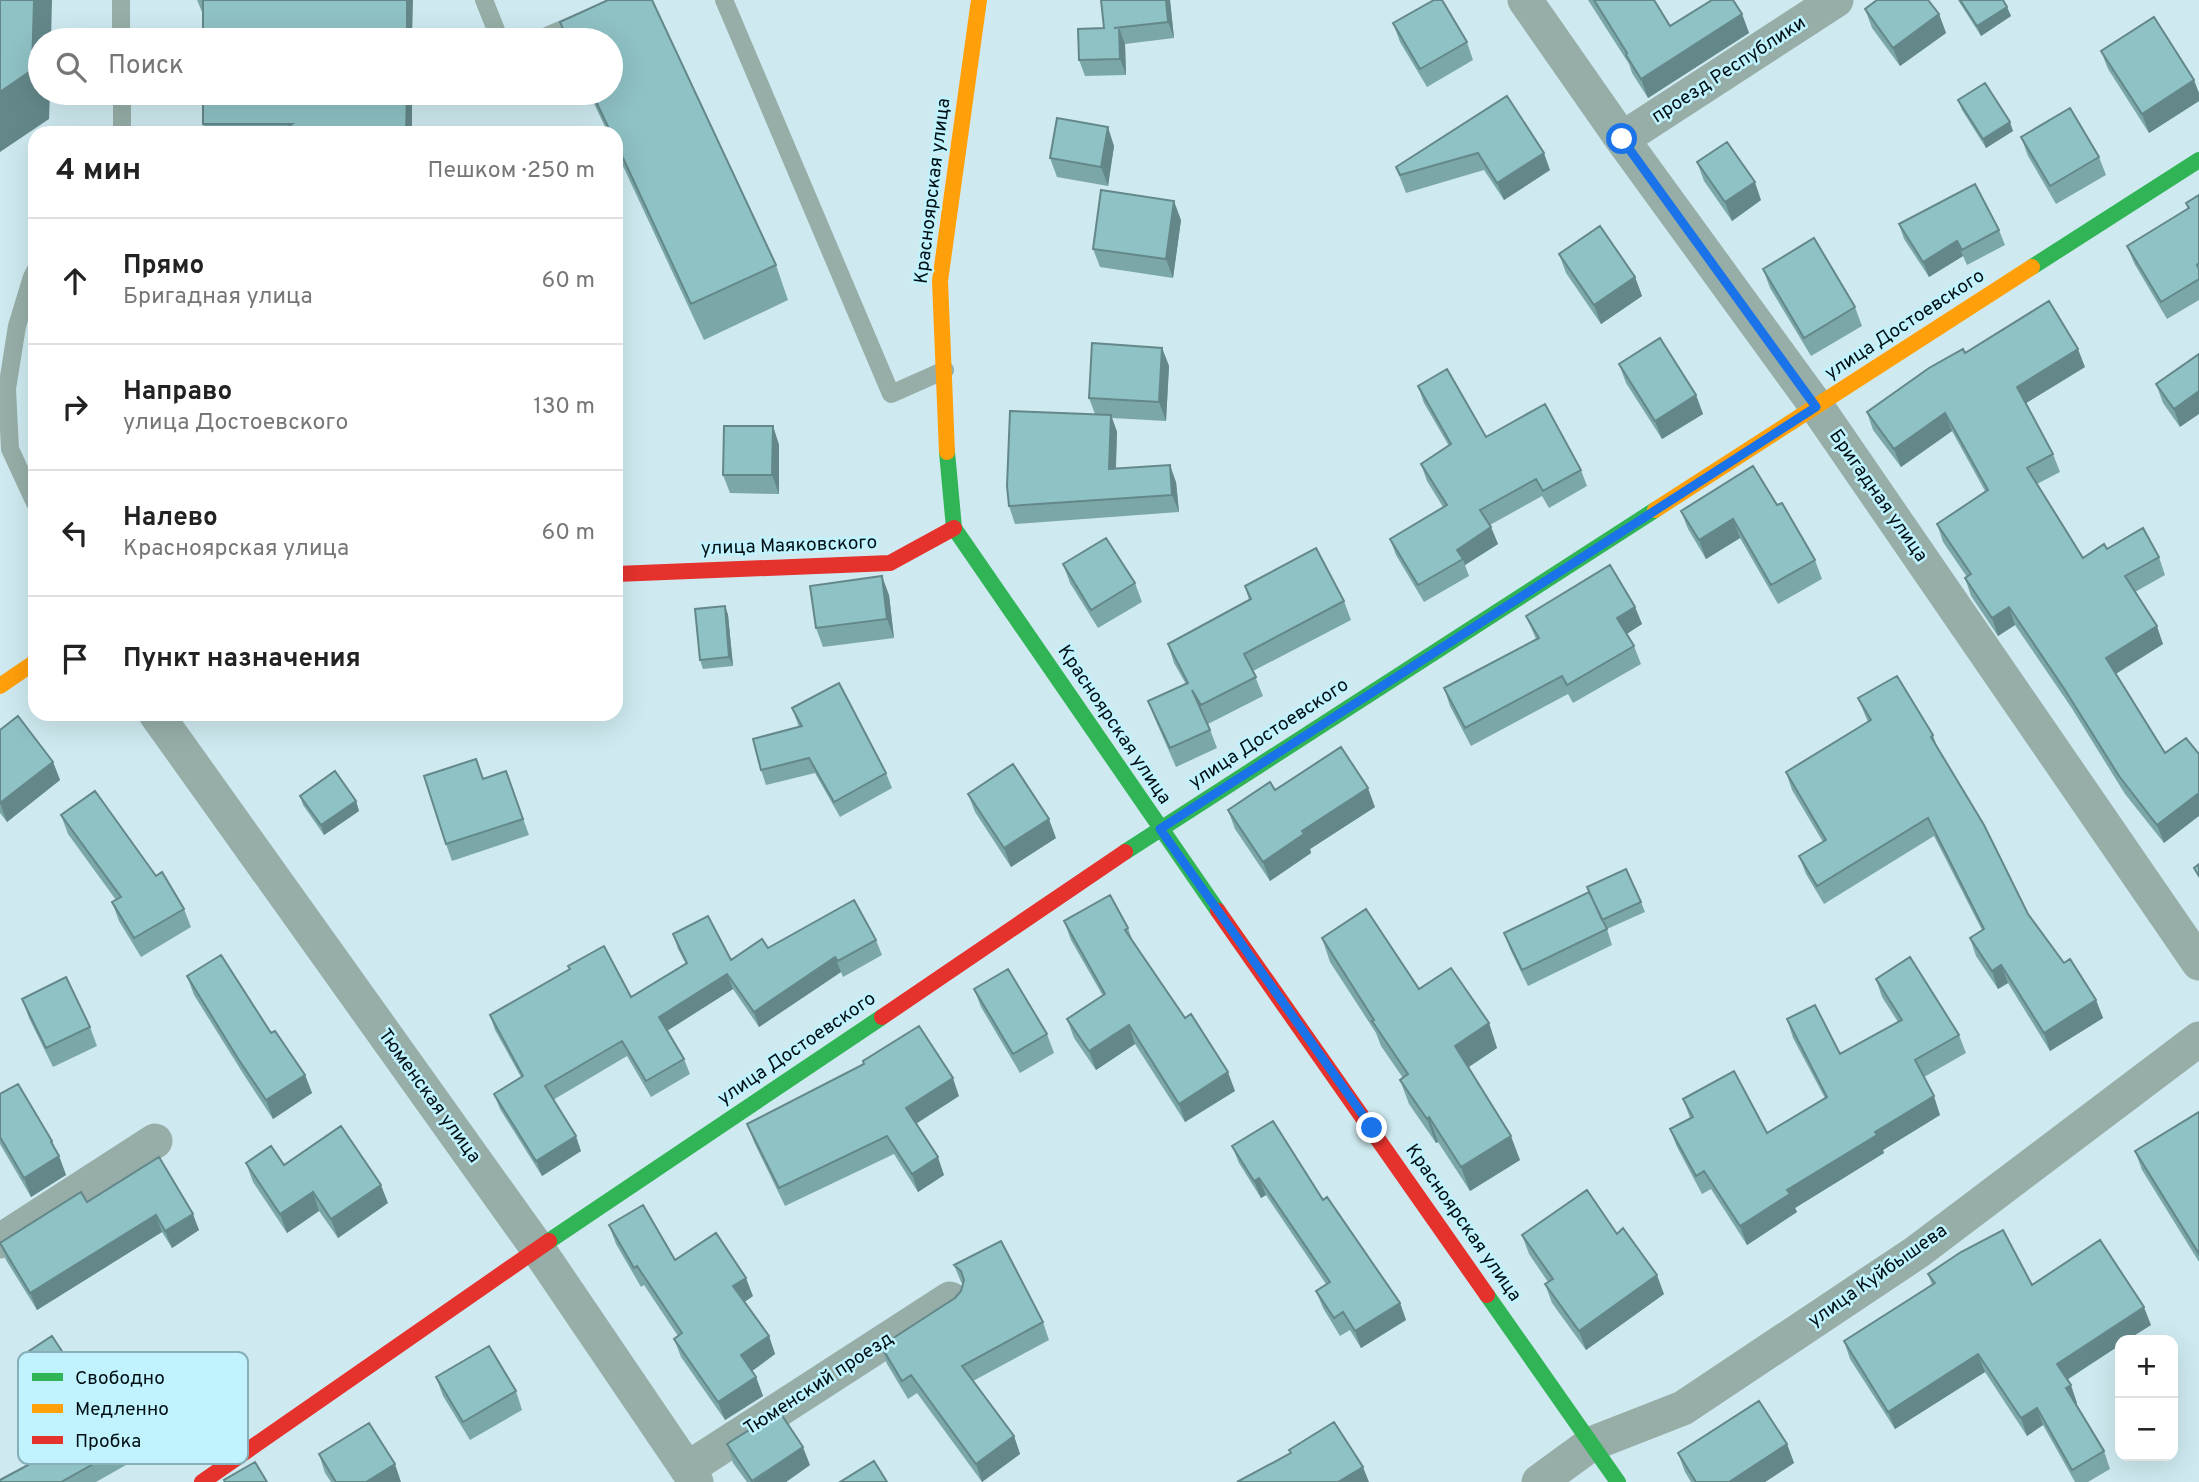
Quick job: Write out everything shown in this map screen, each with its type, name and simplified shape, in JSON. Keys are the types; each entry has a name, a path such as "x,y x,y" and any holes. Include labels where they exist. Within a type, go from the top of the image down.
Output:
{"street":[{"name":"Красноярская улица","path":"979,0 940,281 947,452 954,528 1160,829 1618,1482"},
{"name":"Бригадная улица","path":"1525,0 1816,407 2199,963"},
{"name":"проезд Республики","path":"1622,139 1836,0"},
{"name":"улица Достоевского","path":"248,1450 538,1249 1160,829 2199,160"},
{"name":"улица Маяковского","path":"623,574 890,563 954,528"},
{"path":"0,686 28,667"},
{"name":"Тюменская улица","path":"161,721 538,1249 691,1475"},
{"name":"улица Куйбышева","path":"1539,1482 1591,1444 1684,1408 1917,1252 2199,1039"},
{"path":"0,1241 155,1141"},
{"name":"Тюменский проезд","path":"691,1475 950,1299"},
{"name":"улица Достоевского","path":"202,1482 228,1464"}],"lane":[{"path":"121,0 121,28"},
{"path":"484,0 495,28"},
{"path":"724,0 891,394 945,370"},
{"path":"566,28 597,15"},
{"path":"122,105 122,126"},
{"path":"28,289 17,326 7,344 10,449 28,488"}],"building":[{"path":"0,0 34,0 33,28 28,28 28,73 0,92"},
{"path":"203,0 407,0 407,28 203,28"},
{"path":"608,0 652,0 776,265 691,304 623,158 623,126 608,126 598,105 623,105 623,28 563,28 560,22"},
{"path":"1101,0 1166,0 1168,22 1114,28 1119,28 1120,59 1079,60 1078,29 1104,28"},
{"path":"1434,0 1442,0 1467,42 1420,69 1393,23"},
{"path":"1594,0 1654,0 1670,26 1712,0 1733,0 1742,14 1641,79"},
{"path":"1877,0 1928,0 1939,14 1893,48 1865,9"},
{"path":"1960,0 2003,0 2007,7 1977,26"},
{"path":"2154,17 2194,80 2142,114 2101,51"},
{"path":"1985,83 2010,122 1983,139 1958,100"},
{"path":"1507,96 1544,153 1497,183 1478,153 1400,175 1396,167"},
{"path":"203,105 407,105 406,126 203,124"},
{"path":"2070,108 2099,157 2050,186 2021,137"},
{"path":"1057,118 1108,127 1101,167 1050,158"},
{"path":"1727,142 1755,182 1725,202 1697,162"},
{"path":"1975,184 1999,230 1962,250 1957,241 1923,262 1899,224"},
{"path":"1101,190 1174,201 1166,259 1093,249"},
{"path":"2199,195 2199,279 2161,302 2127,246 2189,208 2186,203"},
{"path":"1600,226 1635,277 1594,305 1559,254"},
{"path":"1814,238 1855,307 1804,338 1763,269"},
{"path":"2049,301 2078,349 2017,387 2053,454 2027,468 2083,558 2104,544 2107,549 2143,528 2159,557 2125,576 2157,626 2106,658 2165,753 2186,738 2199,754 2199,793 2157,825 2119,776 2009,607 1992,618 1965,578 1971,574 1937,524 1988,490 1945,413 1894,449 1867,412 1929,368 1963,349 1965,353"},
{"path":"1660,338 1696,395 1655,421 1619,364"},
{"path":"1092,343 1162,348 1159,402 1089,398"},
{"path":"2199,354 2199,391 2174,409 2156,384"},
{"path":"1447,369 1486,437 1545,404 1581,470 1543,491 1536,479 1480,510 1491,527 1457,550 1463,559 1418,585 1390,539 1447,505 1421,464 1451,444 1418,386"},
{"path":"1010,411 1111,415 1109,469 1170,465 1172,495 1009,506 1007,486"},
{"path":"724,426 773,426 772,475 723,475"},
{"path":"1753,466 1777,505 1782,503 1815,560 1771,585 1733,519 1699,540 1681,511"},
{"path":"1106,538 1135,583 1091,610 1063,564"},
{"path":"1316,548 1344,601 1244,654 1256,677 1201,705 1192,690 1210,730 1170,748 1148,701 1188,683 1168,644 1251,599 1245,586"},
{"path":"1610,565 1635,607 1617,618 1634,646 1567,685 1562,676 1465,728 1444,688 1539,638 1526,616"},
{"path":"882,576 887,619 816,628 810,586"},
{"path":"725,606 729,657 700,660 695,609"},
{"path":"1897,676 1984,825 2028,914 2064,963 2070,959 2096,1000 2044,1033 2001,965 1992,971 1970,938 1984,929 1928,818 1817,886 1799,856 1826,840 1786,772 1871,720 1858,698"},
{"path":"839,683 886,773 834,802 809,758 761,770 753,739 802,726 792,708"},
{"path":"18,716 53,762 0,803 0,730"},
{"path":"1341,747 1368,788 1302,831 1304,834 1263,862 1228,810 1270,782 1275,790"},
{"path":"476,759 483,779 506,771 523,819 446,844 424,776"},
{"path":"1013,764 1049,819 1004,848 968,794"},
{"path":"335,771 356,801 321,825 300,796"},
{"path":"95,791 156,876 162,872 184,909 134,938 112,902 121,897 61,815"},
{"path":"1626,869 1641,902 1602,920 1587,887"},
{"path":"1589,892 1607,929 1522,970 1504,933"},
{"path":"1110,895 1128,928 1125,930 1185,1018 1191,1014 1228,1072 1179,1104 1129,1025 1089,1051 1067,1019 1105,994 1064,921"},
{"path":"854,900 876,940 838,961 835,957 754,1012 727,974 659,1017 684,1059 646,1081 622,1041 545,1086 576,1136 536,1161 494,1094 523,1076 490,1015 604,946 631,997 687,963 673,934 708,916 731,960 762,939 768,948"},
{"path":"1366,909 1419,989 1451,968 1489,1023 1455,1046 1511,1136 1461,1167 1429,1117 1427,1119 1400,1080 1408,1074 1372,1021 1374,1020 1322,938"},
{"path":"221,955 271,1033 275,1031 305,1075 266,1100 187,976"},
{"path":"1910,957 1959,1035 1915,1060 1934,1096 1875,1132 1877,1135 1787,1190 1790,1194 1740,1226 1704,1171 1696,1176 1670,1129 1693,1117 1683,1099 1734,1071 1767,1133 1827,1097 1787,1019 1815,1005 1840,1054 1902,1020 1876,979"},
{"path":"1008,969 1047,1034 1013,1054 974,989"},
{"path":"66,977 90,1027 46,1048 22,999"},
{"path":"919,1026 953,1078 906,1108 938,1157 912,1174 887,1136 779,1188 747,1124 864,1064 863,1061"},
{"path":"18,1084 59,1156 24,1178 0,1137 0,1094"},
{"path":"2199,1112 2199,1254 2135,1151"},
{"path":"1273,1121 1323,1200 1327,1197 1400,1303 1355,1331 1343,1312 1334,1318 1316,1291 1330,1282 1259,1178 1254,1181 1232,1146"},
{"path":"341,1126 381,1185 331,1219 313,1192 280,1214 246,1163 271,1146 284,1165"},
{"path":"159,1157 193,1214 165,1231 156,1215 30,1293 0,1243 81,1192 87,1202"},
{"path":"1587,1190 1617,1234 1623,1228 1657,1275 1579,1331 1545,1284 1553,1279 1522,1235"},
{"path":"643,1205 675,1260 716,1233 746,1278 733,1286 769,1336 741,1355 756,1377 718,1402 674,1339 682,1333 637,1266 634,1268 609,1225"},
{"path":"2003,1230 2032,1285 2100,1240 2144,1307 2057,1364 2071,1385 2066,1388 2104,1451 2072,1470 2037,1408 2021,1418 1978,1354 1888,1412 1844,1341 1935,1283 1928,1274 1961,1252"},
{"path":"1001,1241 1043,1322 962,1366 1014,1436 976,1464 911,1375 902,1381 881,1346 955,1298 961,1291 964,1280 961,1271 954,1265"},
{"path":"52,1336 63,1352 28,1352"},
{"path":"489,1346 516,1391 463,1422 436,1377"},
{"path":"1759,1401 1787,1444 1729,1482 1696,1482 1678,1453"},
{"path":"779,1411 803,1447 752,1481 727,1444"},
{"path":"1334,1422 1363,1467 1338,1482 1237,1482 1291,1453 1289,1450"},
{"path":"369,1423 395,1464 366,1482 336,1482 319,1454"},
{"path":"874,1461 887,1482 840,1482"},
{"path":"255,1462 267,1482 225,1482 224,1480"},
{"path":"30,1464 93,1464 61,1482 0,1480"}],"traffic: fast":[{"path":"2032,267 2199,160"},
{"path":"947,452 954,528 1218,911"},
{"path":"1125,852 1655,510"},
{"path":"549,1241 882,1017"},
{"path":"1487,1295 1618,1482"}],"traffic: slow":[{"path":"947,452 940,281 979,0"},
{"path":"1655,510 2032,267"},
{"path":"0,686 28,667"}],"traffic: jam":[{"path":"623,574 890,563 954,528"},
{"path":"882,1017 1125,852"},
{"path":"1218,911 1487,1295"},
{"path":"248,1450 549,1241"},
{"path":"202,1482 228,1464"}],"route":[{"path":"1372,1128 1160,829 1816,407 1622,139"}]}
